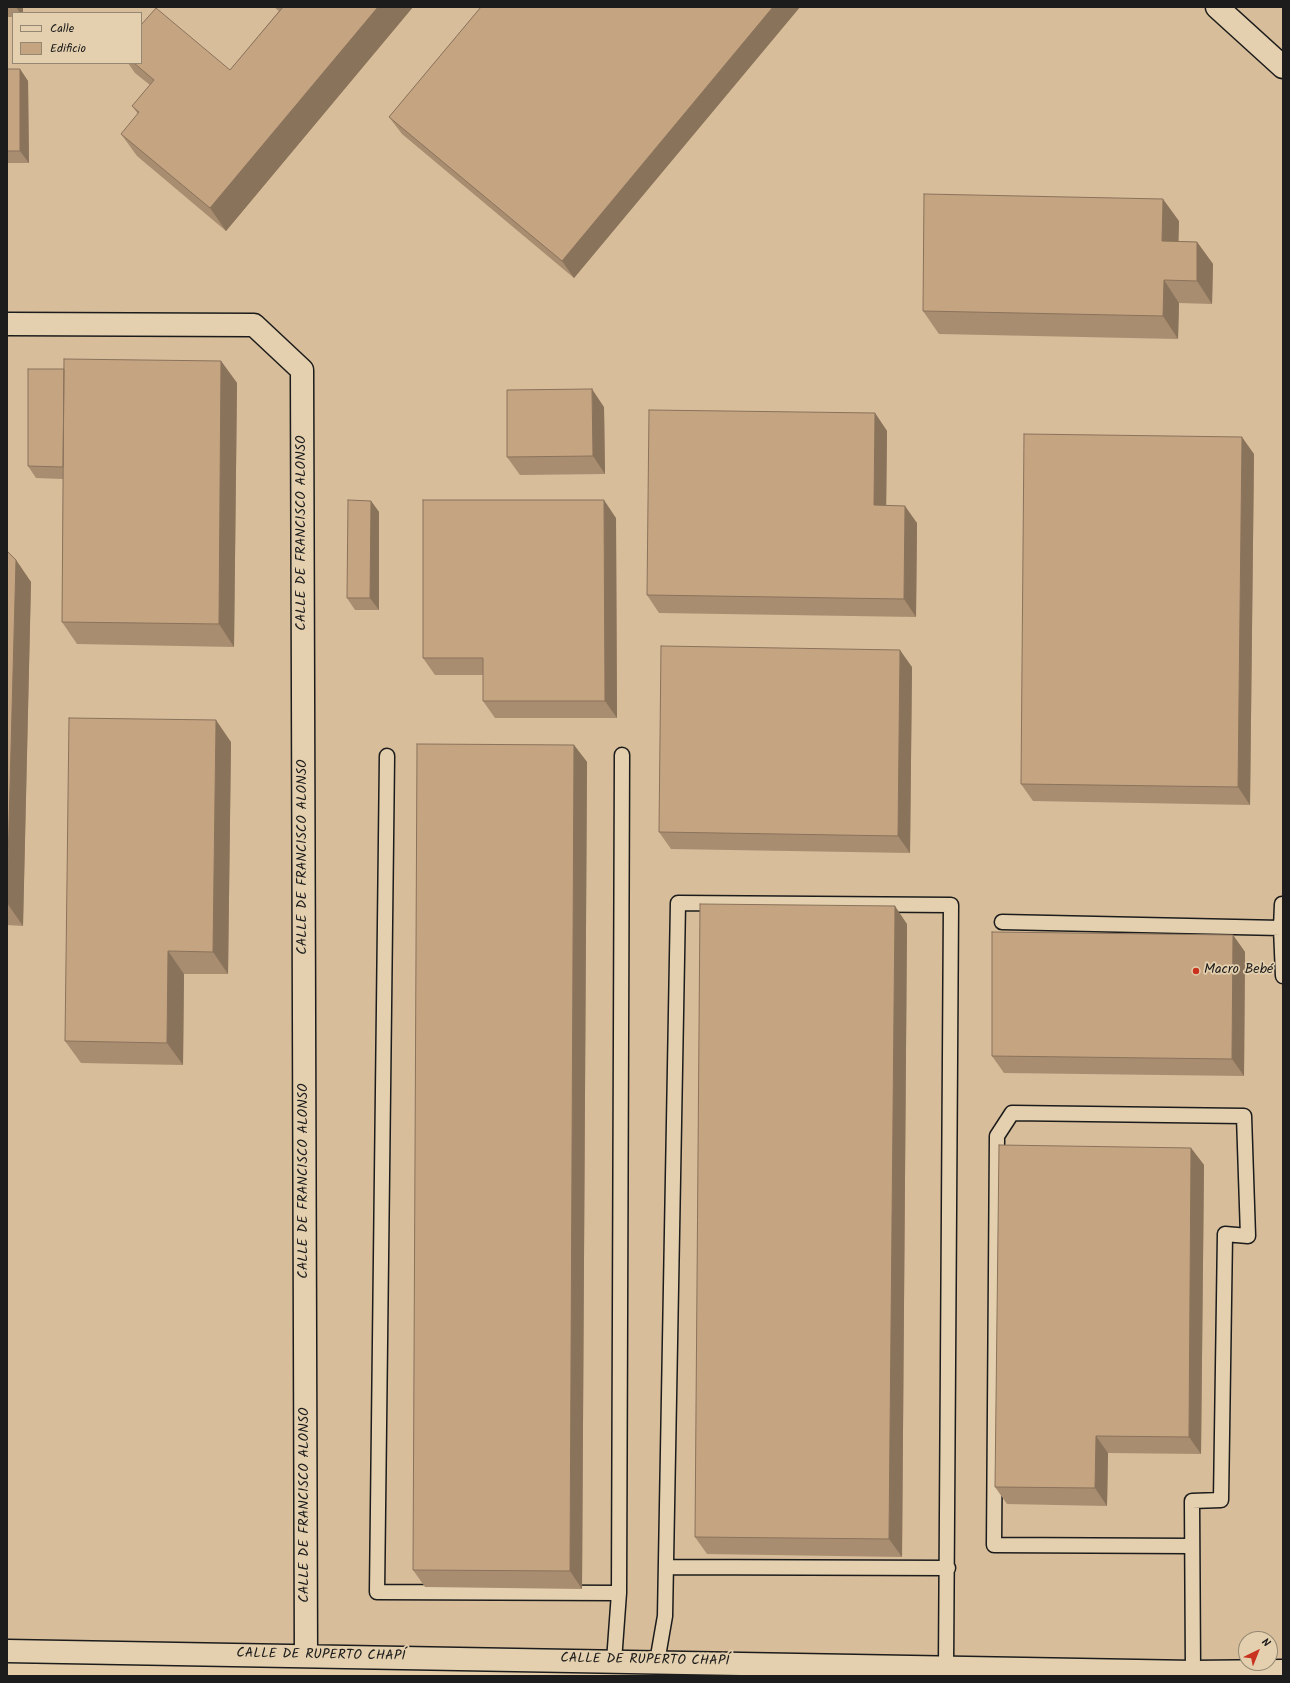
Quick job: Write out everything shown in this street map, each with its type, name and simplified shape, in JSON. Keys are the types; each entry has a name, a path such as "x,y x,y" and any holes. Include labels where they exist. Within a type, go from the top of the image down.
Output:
{"street":[{"path":"1217,7 1283,67"},
{"name":"CALLE DE FRANCISCO ALONSO","path":"7,324 254,325 302,370 306,1656"},
{"name":"CALLE DE RUPERTO CHAPÍ","path":"7,1651 1193,1672 1283,1671"}],"lane":[{"path":"387,756 377,1592 619,1593"},
{"path":"614,1661 619,1593 622,756"},
{"path":"658,1662 665,1616 678,903 951,905 948,1568 946,1667"},
{"path":"1283,904 1281,928 1283,976"},
{"path":"1002,922 1281,928"},
{"path":"1191,1546 994,1545 997,1136 1012,1113 1244,1116 1248,1236 1224,1234 1221,1500 1192,1500 1191,1546 1193,1672"},
{"path":"666,1567 948,1568"}],"shaded area":[{"path":"7,7 1283,7 1283,1671 1278,1671 1278,1631 1238,1631 1238,1670 7,1650"}],"building":[{"path":"283,7 378,7 210,208 121,134 139,112 132,106 154,80 135,64 142,64 142,24 156,8 230,70"},
{"path":"481,7 773,7 562,261 389,117"},
{"path":"7,69 20,69 20,151 7,151"},
{"path":"924,194 1163,199 1162,241 1197,242 1197,281 1164,280 1163,316 923,311"},
{"path":"64,359 221,361 219,624 62,622"},
{"path":"28,369 64,369 63,467 28,466"},
{"path":"592,389 593,456 507,457 507,390"},
{"path":"649,410 875,413 874,505 905,506 904,599 647,595"},
{"path":"1024,434 1242,437 1238,787 1021,784"},
{"path":"348,500 371,501 370,598 347,598"},
{"path":"423,500 604,500 605,701 483,701 483,658 423,658"},
{"path":"7,551 16,560 7,900"},
{"path":"661,646 900,650 898,836 659,832"},
{"path":"69,718 216,720 213,952 168,951 167,1043 65,1041"},
{"path":"417,744 574,745 570,1571 413,1570"},
{"path":"700,904 895,906 889,1539 695,1537"},
{"path":"992,932 1233,935 1232,1059 992,1056"},
{"path":"999,1145 1191,1148 1189,1437 1096,1436 1095,1488 995,1487"}],"place":[{"name":"Macro Bebé","path":"1196,971"}]}
